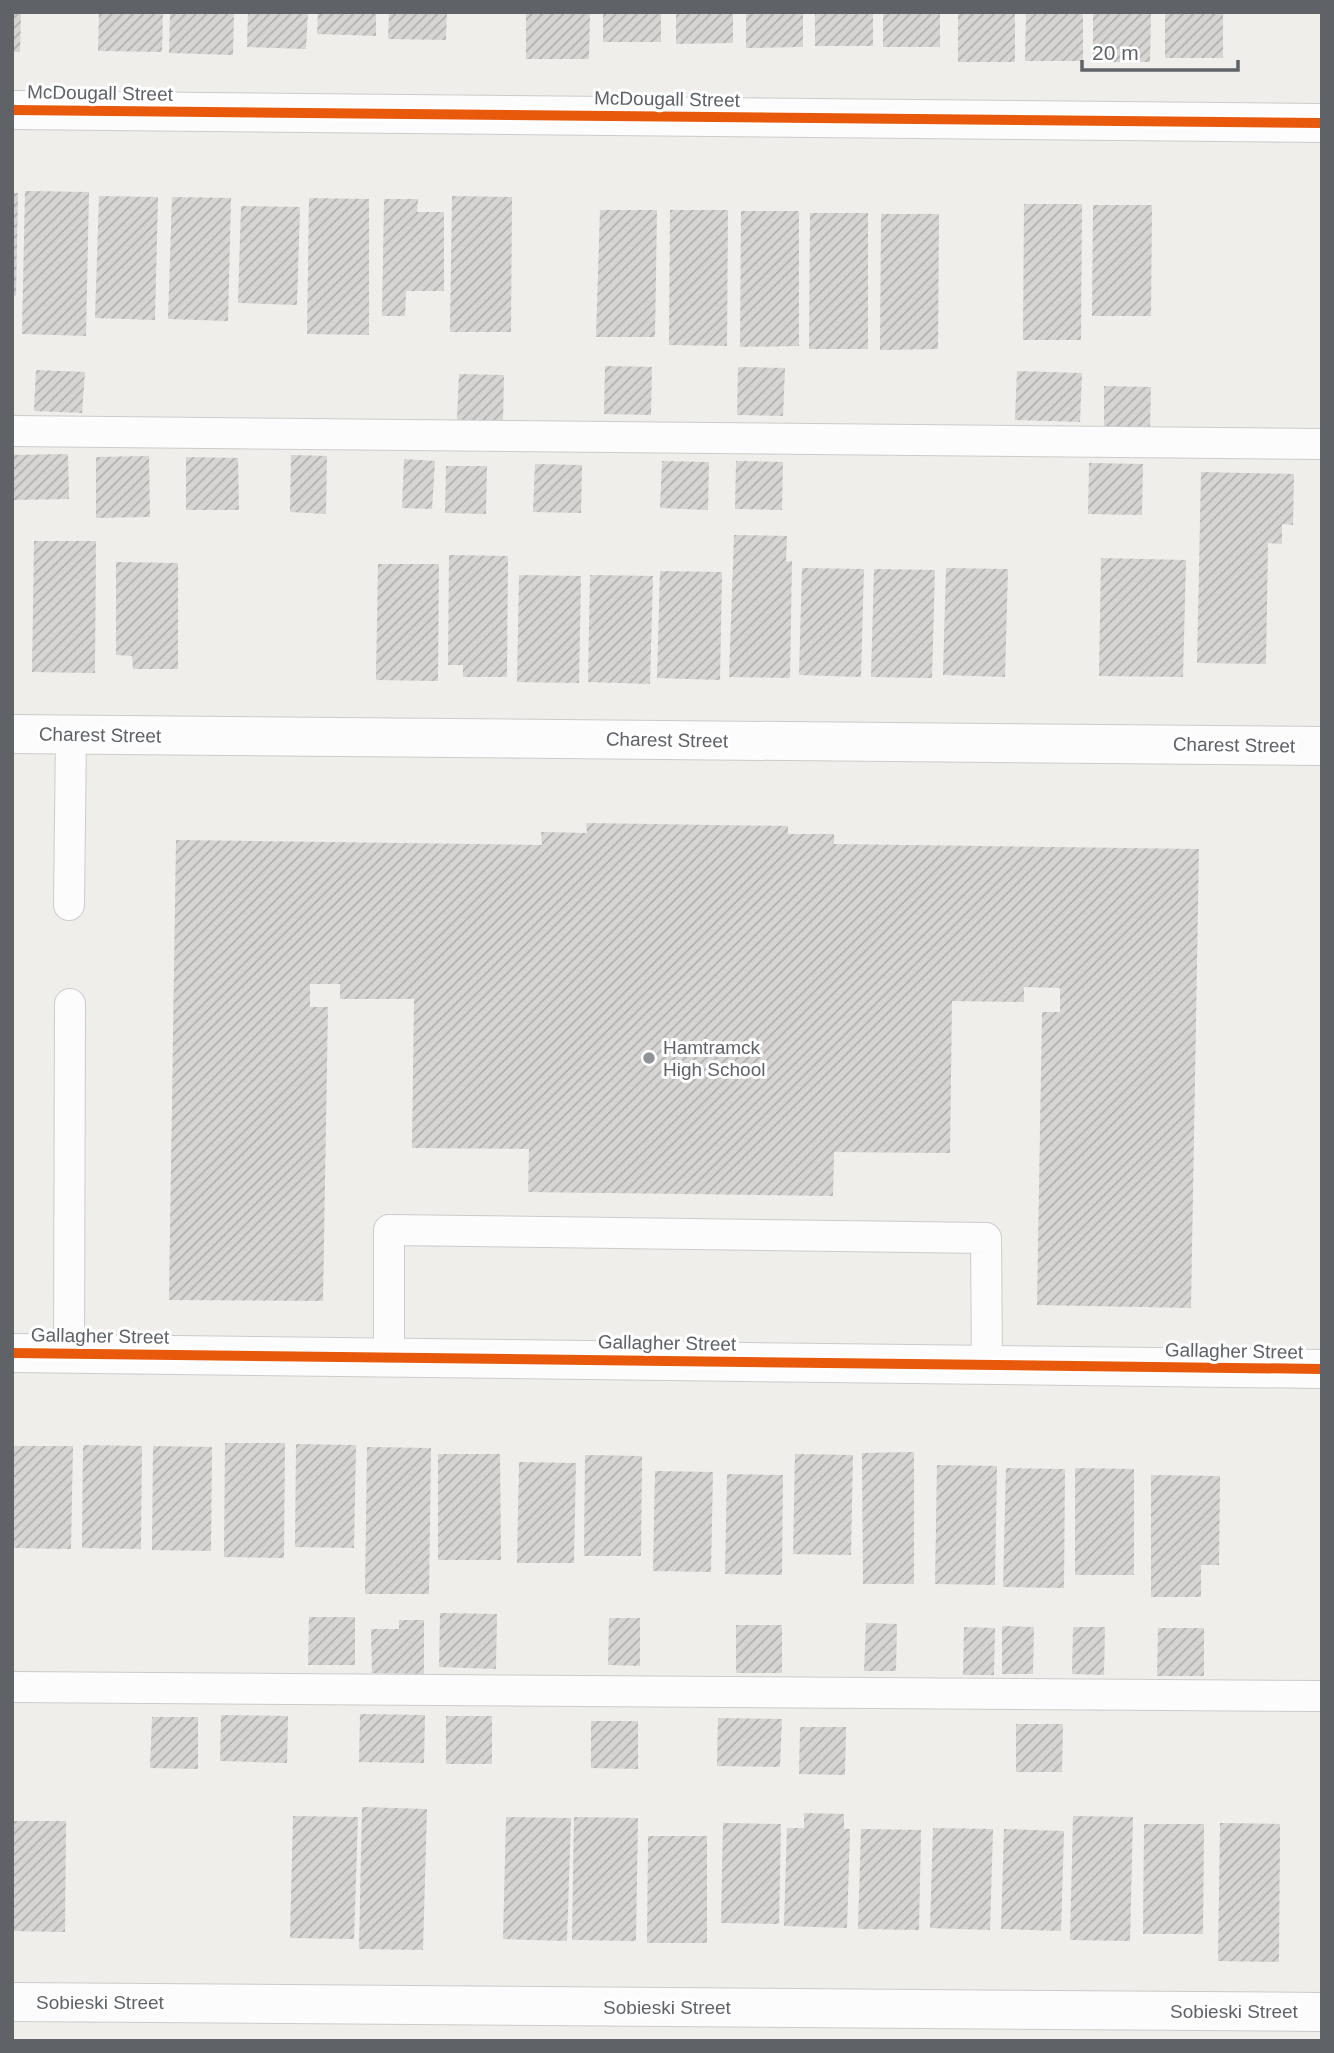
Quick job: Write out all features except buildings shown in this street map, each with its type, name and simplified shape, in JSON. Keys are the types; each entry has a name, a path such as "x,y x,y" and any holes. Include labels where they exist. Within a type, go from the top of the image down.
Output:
{"street":[{"name":"McDougall Street","path":"12,110 1322,124"},
{"name":"Charest Street","path":"12,734 1322,746"},
{"name":"Gallagher Street","path":"12,1353 1322,1369"},
{"name":"Sobieski Street","path":"12,2002 1322,2012"}],"lane":[{"path":"12,431 1322,444"},
{"path":"69,905 71,735"},
{"path":"69,1353 70,1004"},
{"path":"389,1357 389,1230 986,1238 987,1365"},
{"path":"12,1687 1322,1696"}],"cycle path":[{"path":"12,110 1322,123"},
{"path":"12,1353 1322,1369"}],"place":[{"name":"Hamtramck High School","path":"649,1058"}]}
